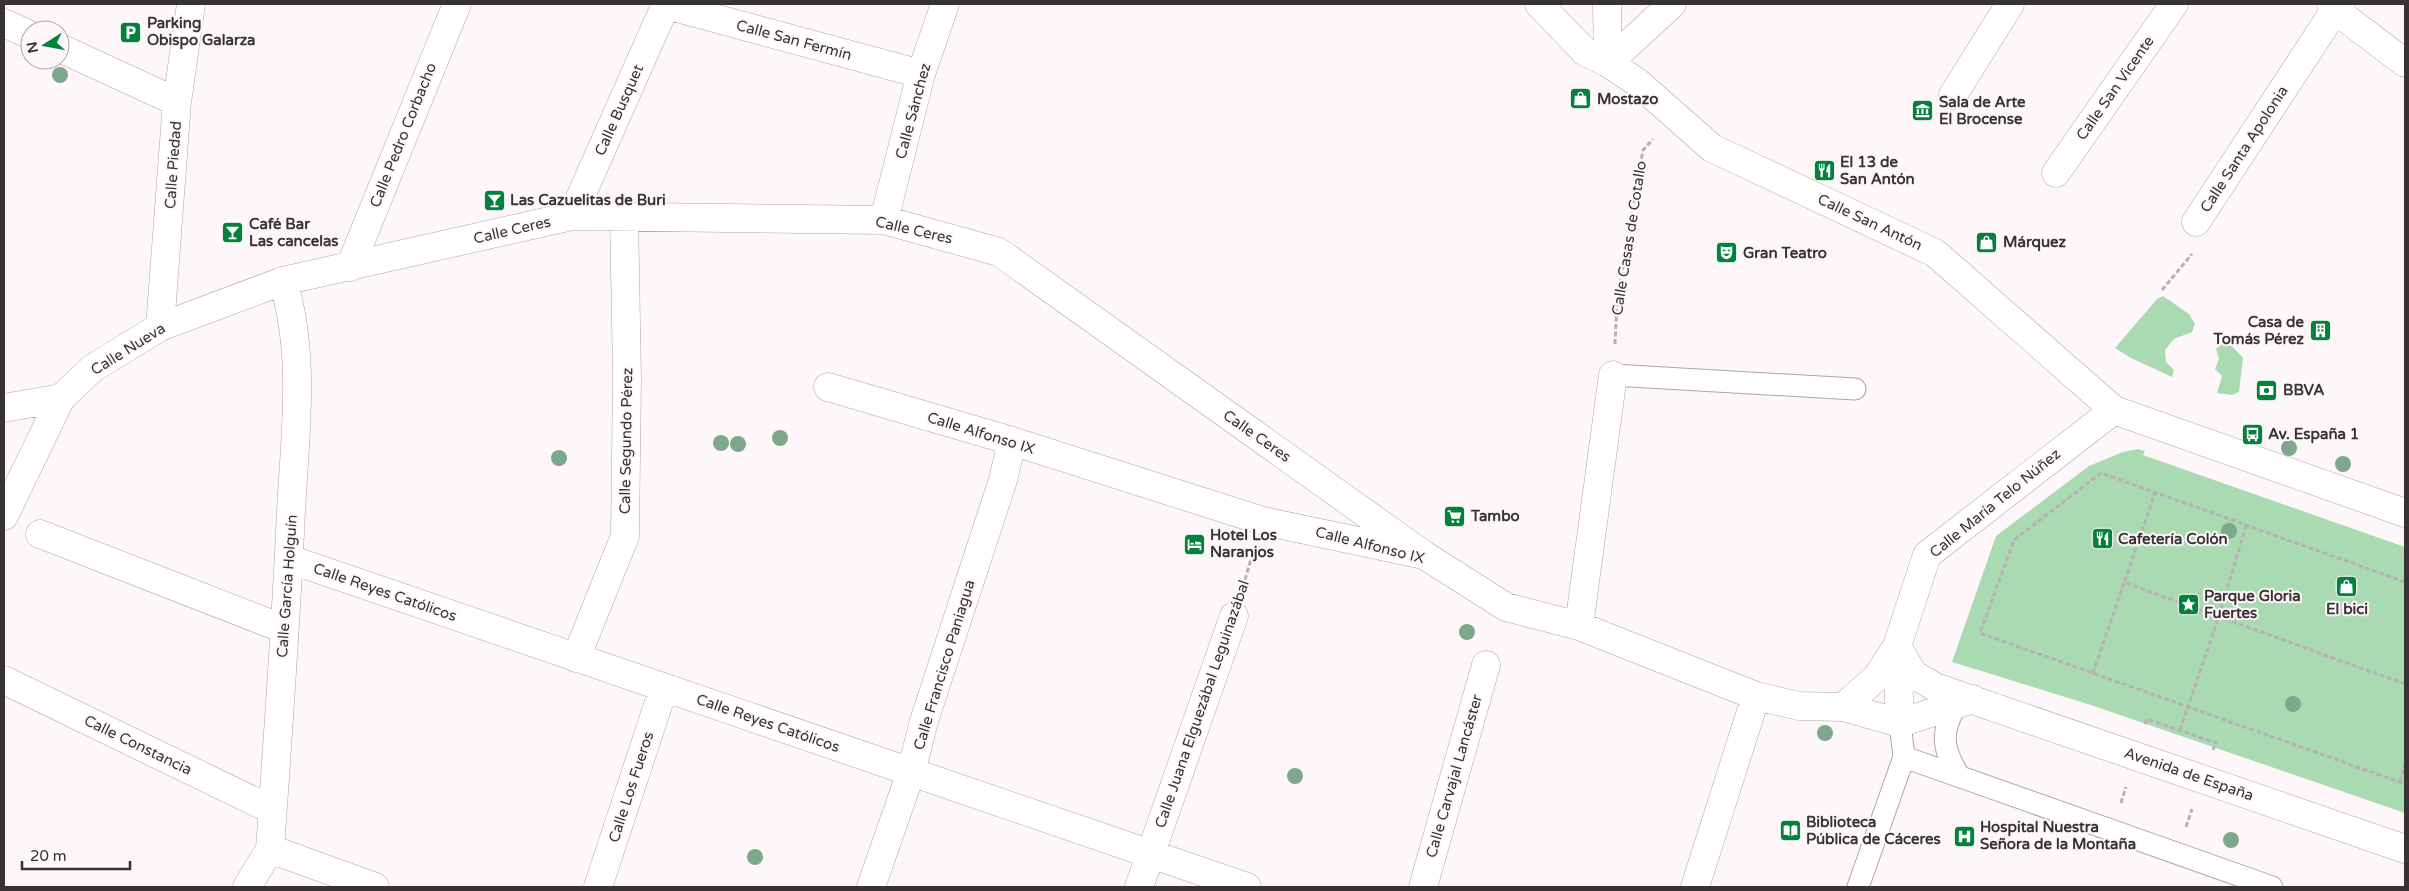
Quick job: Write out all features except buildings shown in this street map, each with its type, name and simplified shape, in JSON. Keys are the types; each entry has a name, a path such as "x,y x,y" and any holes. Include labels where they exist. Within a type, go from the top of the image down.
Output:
{"street":[{"name":"Calle Piedad","path":"160,327 177,102 191,4"},
{"name":"Calle Pedro Corbacho","path":"350,267 456,4"},
{"name":"Calle San Fermín","path":"666,4 922,74"},
{"name":"Calle Busquet","path":"572,216 666,4"},
{"name":"Calle Sánchez","path":"884,220 922,74 945,4"},
{"name":"Calle San Antón","path":"1539,4 1585,52 1608,63 1637,82 1712,148 1935,253 2114,410"},
{"path":"1607,4 1608,63"},
{"path":"1608,63 1672,4"},
{"path":"1953,95 2010,4"},
{"name":"Calle San Vicente","path":"2056,173 2174,4"},
{"path":"2336,6 2405,63"},
{"name":"Calle Santa Apolonia","path":"2196,222 2336,6"},
{"path":"4,23 20,30"},
{"path":"70,53 177,102"},
{"name":"Calle Ceres","path":"284,281 572,216 884,220 999,252 1424,555"},
{"name":"Calle Segundo Pérez","path":"576,658 625,536 627,377 624,216"},
{"name":"Calle Nueva","path":"61,398 93,368 160,327 284,281"},
{"name":"Calle García Holguín","path":"247,887 270,848 289,559 299,368 289,298 284,281"},
{"path":"1579,626 1613,375"},
{"name":"Calle Alfonso IX","path":"828,388 1012,441 1263,520 1424,555 1506,607 1579,626 1756,696 1799,706 1843,707 1900,723"},
{"path":"4,408 61,398"},
{"path":"4,516 61,398"},
{"path":"2114,410 2405,513"},
{"name":"Calle María Telo Núñez","path":"1897,646 1927,555 2114,410"},
{"name":"Calle Francisco Paniagua","path":"871,887 911,772 924,721 1004,480 1012,441"},
{"path":"40,534 284,629"},
{"name":"Calle Reyes Católicos","path":"289,559 1247,887"},
{"name":"Calle Juana Elguezábal Leguinazábal","path":"1139,887 1234,616"},
{"path":"1843,707 1877,677 1897,646"},
{"path":"1897,646 1900,723 1965,702"},
{"name":"Avenida de España","path":"1897,646 1913,674 1965,702 2405,849"},
{"name":"Calle Carvajal Lancáster","path":"1423,887 1486,665"},
{"name":"Calle Constancia","path":"4,680 272,810"},
{"name":"Calle Los Fueros","path":"598,887 664,688"},
{"path":"1695,887 1756,696"},
{"path":"270,848 375,887"}],"lane":[{"path":"1613,375 1854,388"},
{"path":"1960,777 1948,758 1945,736 1949,717 1965,702"},
{"path":"1858,887 1904,757 1900,723"},
{"path":"1904,757 2272,887"}],"path":[{"name":"Calle Casas de Cotallo","path":"1613,375 1617,302 1643,150 1675,114"},
{"name":"Calle Santa Apolonia","path":"2162,290 2194,251 2196,222"},
{"path":"2405,582 2100,473 2014,540 1980,632 2405,784"},
{"path":"2093,673 2126,583 2155,493"},
{"name":"Calle Juana Elguezábal Leguinazábal","path":"1234,616 1263,520"},
{"path":"2180,730 2219,616 2246,526"},
{"path":"2126,583 2405,684"},
{"path":"2143,730 2146,719 2216,742 2212,753"},
{"path":"2400,782 2405,764"},
{"path":"2111,831 2128,782"},
{"path":"2178,854 2193,804"}],"green space":[{"path":"2163,296 2189,314 2195,324 2192,332 2174,339 2165,350 2166,362 2174,370 2172,377 2131,358 2115,348 2157,299"},
{"path":"2223,343 2230,344 2243,358 2239,392 2232,395 2217,393 2222,376 2215,369 2219,359 2216,349"},
{"name":"Parque Gloria Fuertes","path":"2138,449 2145,451 2143,455 2405,547 2405,813 2091,705 1952,662 1996,536 2089,466 2123,452"}],"place":[{"name":"Parking Obispo Galarza","path":"131,32"},
{"name":"Mostazo","path":"1581,99"},
{"name":"Sala de Arte El Brocense","path":"1923,111"},
{"name":"El 13 de San Antón","path":"1824,171"},
{"name":"Las Cazuelitas de Buri","path":"494,200"},
{"name":"Café Bar Las cancelas","path":"233,233"},
{"name":"Márquez","path":"1987,242"},
{"name":"Gran Teatro","path":"1727,253"},
{"name":"Casa de Tomás Pérez","path":"2320,331"},
{"name":"BBVA","path":"2267,390"},
{"name":"Av. España 1","path":"2252,434"},
{"name":"Tambo","path":"1455,516"},
{"name":"Cafetería Colón","path":"2102,539"},
{"name":"Hotel Los Naranjos","path":"1194,544"},
{"name":"El bici","path":"2347,586"},
{"name":"Parque Gloria Fuertes","path":"2188,605"},
{"name":"Biblioteca Pública de Cáceres","path":"1790,831"},
{"name":"Hospital Nuestra Señora de la Montaña","path":"1964,836"}]}
